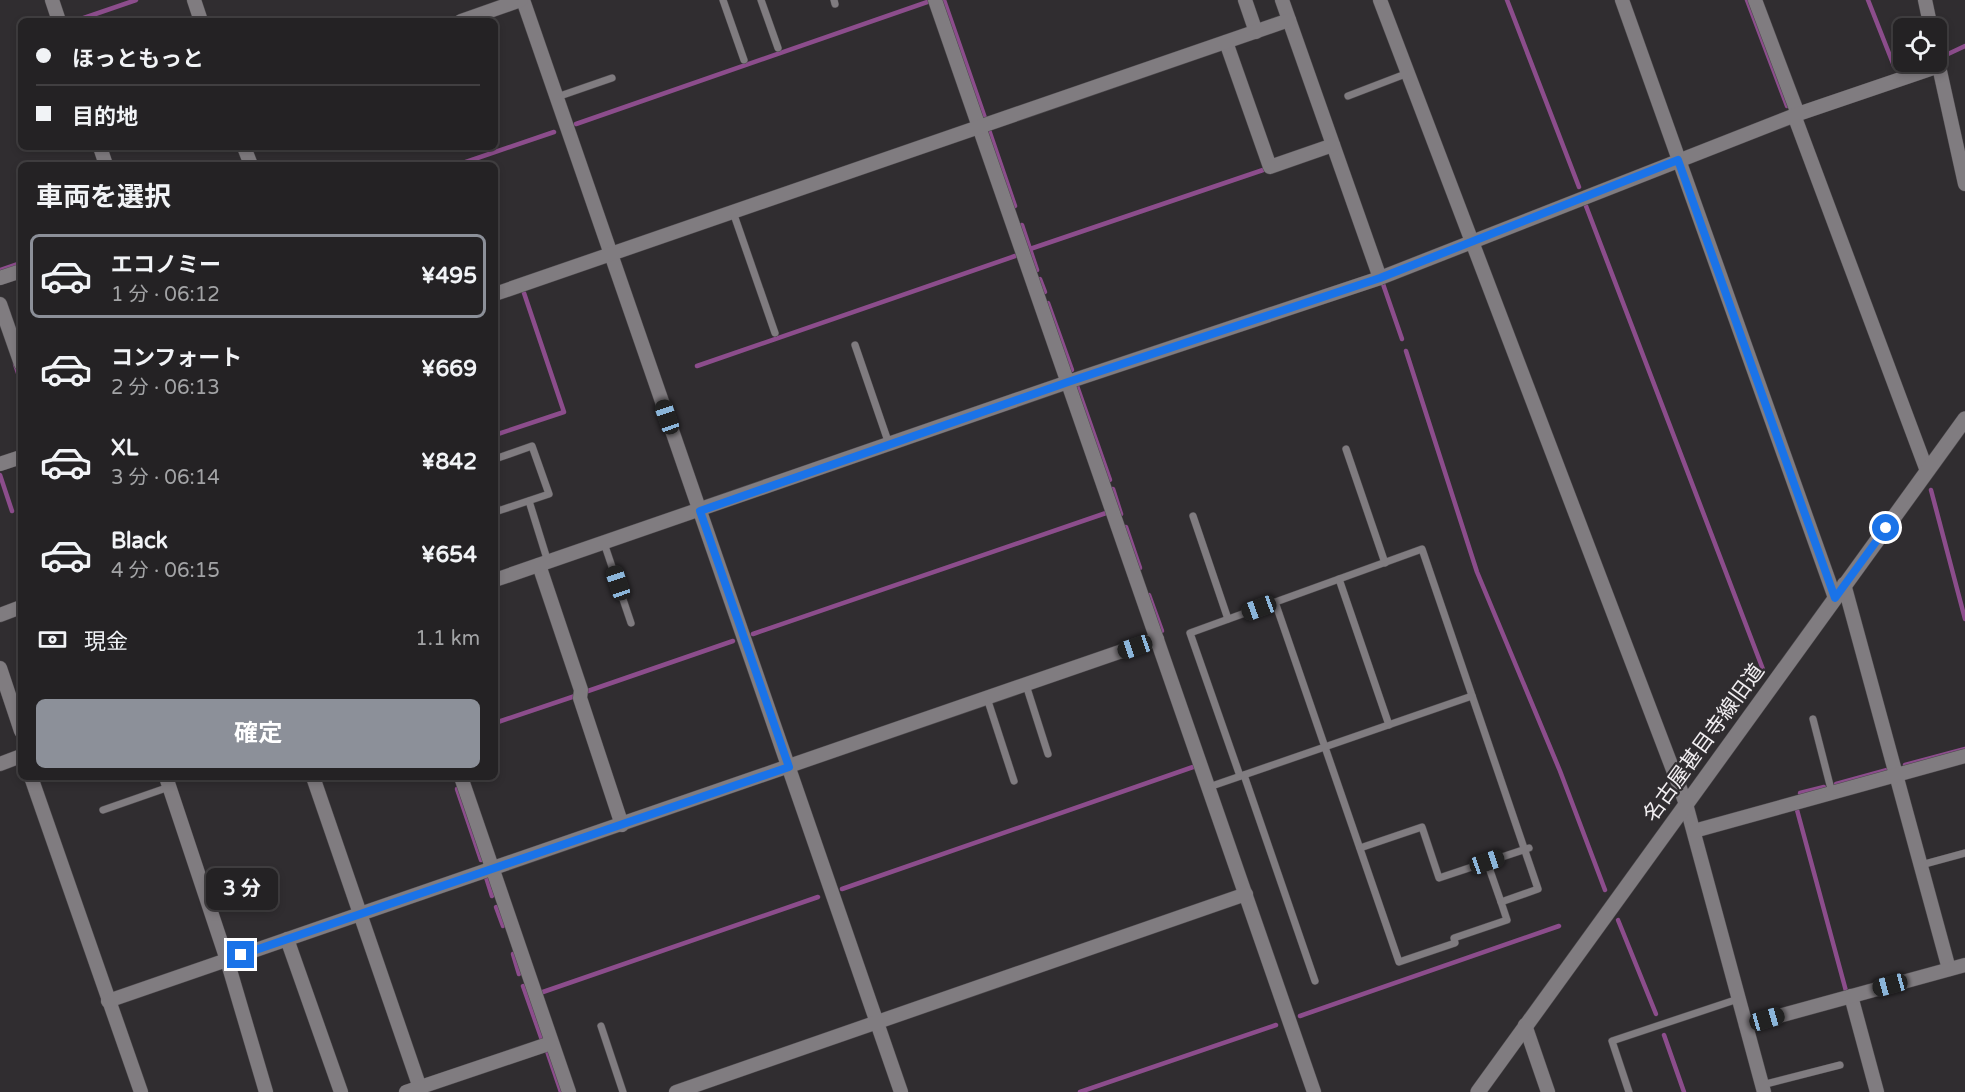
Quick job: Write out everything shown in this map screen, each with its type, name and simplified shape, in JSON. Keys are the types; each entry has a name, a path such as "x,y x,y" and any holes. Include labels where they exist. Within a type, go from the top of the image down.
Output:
{"street":[{"path":"52,0 57,18"},
{"path":"194,0 200,18"},
{"path":"470,18 522,0 901,1092"},
{"path":"935,0 1314,1092"},
{"path":"1245,0 1256,32"},
{"path":"1281,0 1380,278"},
{"path":"1380,0 1686,804 1763,1088"},
{"path":"1622,0 1835,598"},
{"path":"1755,0 1927,471"},
{"path":"1925,0 1929,18"},
{"path":"498,293 1289,20"},
{"path":"1226,42 1270,167 1333,145"},
{"path":"498,579 1068,382 1380,278 1904,72"},
{"path":"1941,72 1965,184"},
{"path":"1952,122 1965,116"},
{"path":"0,278 18,272"},
{"path":"0,303 18,355"},
{"name":"名古屋甚目寺線旧道","path":"1478,1092 1965,419"},
{"path":"0,464 18,458"},
{"path":"544,563 581,690 580,698 622,825"},
{"path":"1844,584 1949,969"},
{"path":"0,615 18,608"},
{"path":"108,1001 1157,639"},
{"path":"0,668 18,722"},
{"path":"1694,831 1965,756"},
{"path":"0,764 18,757"},
{"path":"32,780 141,1092"},
{"path":"315,780 420,1088"},
{"path":"462,780 569,1092"},
{"path":"167,782 227,960 266,1092"},
{"path":"676,1092 1246,894"},
{"path":"288,939 341,1092"},
{"path":"1746,1025 1965,965"},
{"path":"1851,996 1877,1092"},
{"path":"1525,1025 1548,1092"},
{"path":"406,1092 551,1043"}],"lane":[{"path":"723,0 744,60"},
{"path":"761,0 778,48"},
{"path":"1348,96 1408,73"},
{"path":"557,97 612,78"},
{"path":"733,212 775,333"},
{"path":"855,345 889,445"},
{"path":"498,458 532,446 549,494 498,511"},
{"path":"1346,449 1385,562"},
{"path":"529,501 544,563"},
{"path":"1193,516 1228,619"},
{"path":"604,543 631,622"},
{"path":"1315,981 1190,633 1422,549 1527,849 1538,889 1501,902"},
{"path":"1338,579 1389,725"},
{"path":"1275,602 1399,962 1455,943 1454,938 1507,920 1487,862"},
{"path":"1026,685 1048,754"},
{"path":"1209,787 1472,696"},
{"path":"987,698 1014,781"},
{"path":"1813,719 1832,793"},
{"path":"103,810 167,782"},
{"path":"1360,848 1422,827 1439,878 1527,849"},
{"path":"1921,864 1965,853"},
{"path":"1629,1092 1612,1041 1738,999"},
{"path":"602,1026 623,1092"},
{"path":"1763,1088 1840,1065"}],"waterway":[{"path":"84,18 136,0"},
{"path":"944,0 985,118"},
{"path":"1507,0 1579,187"},
{"path":"1747,0 1787,106"},
{"path":"1868,0 1893,63"},
{"path":"576,124 930,1"},
{"path":"1948,54 1965,46"},
{"path":"989,130 1015,206"},
{"path":"466,162 554,132"},
{"path":"1030,249 1263,170"},
{"path":"1586,206 1764,672"},
{"path":"1022,225 1037,270"},
{"path":"697,366 1015,256"},
{"path":"0,270 18,264"},
{"path":"1040,279 1045,292"},
{"path":"1383,284 1402,339"},
{"path":"498,434 564,412 524,293"},
{"path":"1048,303 1072,370"},
{"path":"1406,351 1477,572 1560,771 1605,890"},
{"path":"15,364 18,373"},
{"path":"1077,386 1110,480"},
{"path":"0,475 12,511"},
{"path":"1113,489 1121,514"},
{"path":"1931,490 1965,619"},
{"path":"753,634 1106,513"},
{"path":"1126,527 1140,568"},
{"path":"1149,595 1162,631"},
{"path":"588,691 733,641"},
{"path":"498,722 578,695"},
{"path":"1905,765 1965,749"},
{"path":"842,889 1193,767"},
{"path":"1836,784 1887,770"},
{"path":"1800,793 1824,787"},
{"path":"457,789 481,860"},
{"path":"1797,810 1846,991"},
{"path":"486,877 492,896"},
{"path":"540,993 818,897"},
{"path":"496,907 503,926"},
{"path":"1618,920 1656,1014"},
{"path":"1300,1016 1559,926"},
{"path":"513,954 519,974"},
{"path":"523,986 542,1040"},
{"path":"1080,1092 1276,1025"},
{"path":"1664,1035 1684,1092"},
{"path":"546,1048 561,1092"}],"route":[{"path":"241,955 789,767 700,511 1068,382 1380,278 1678,160 1835,598 1886,528"}]}
